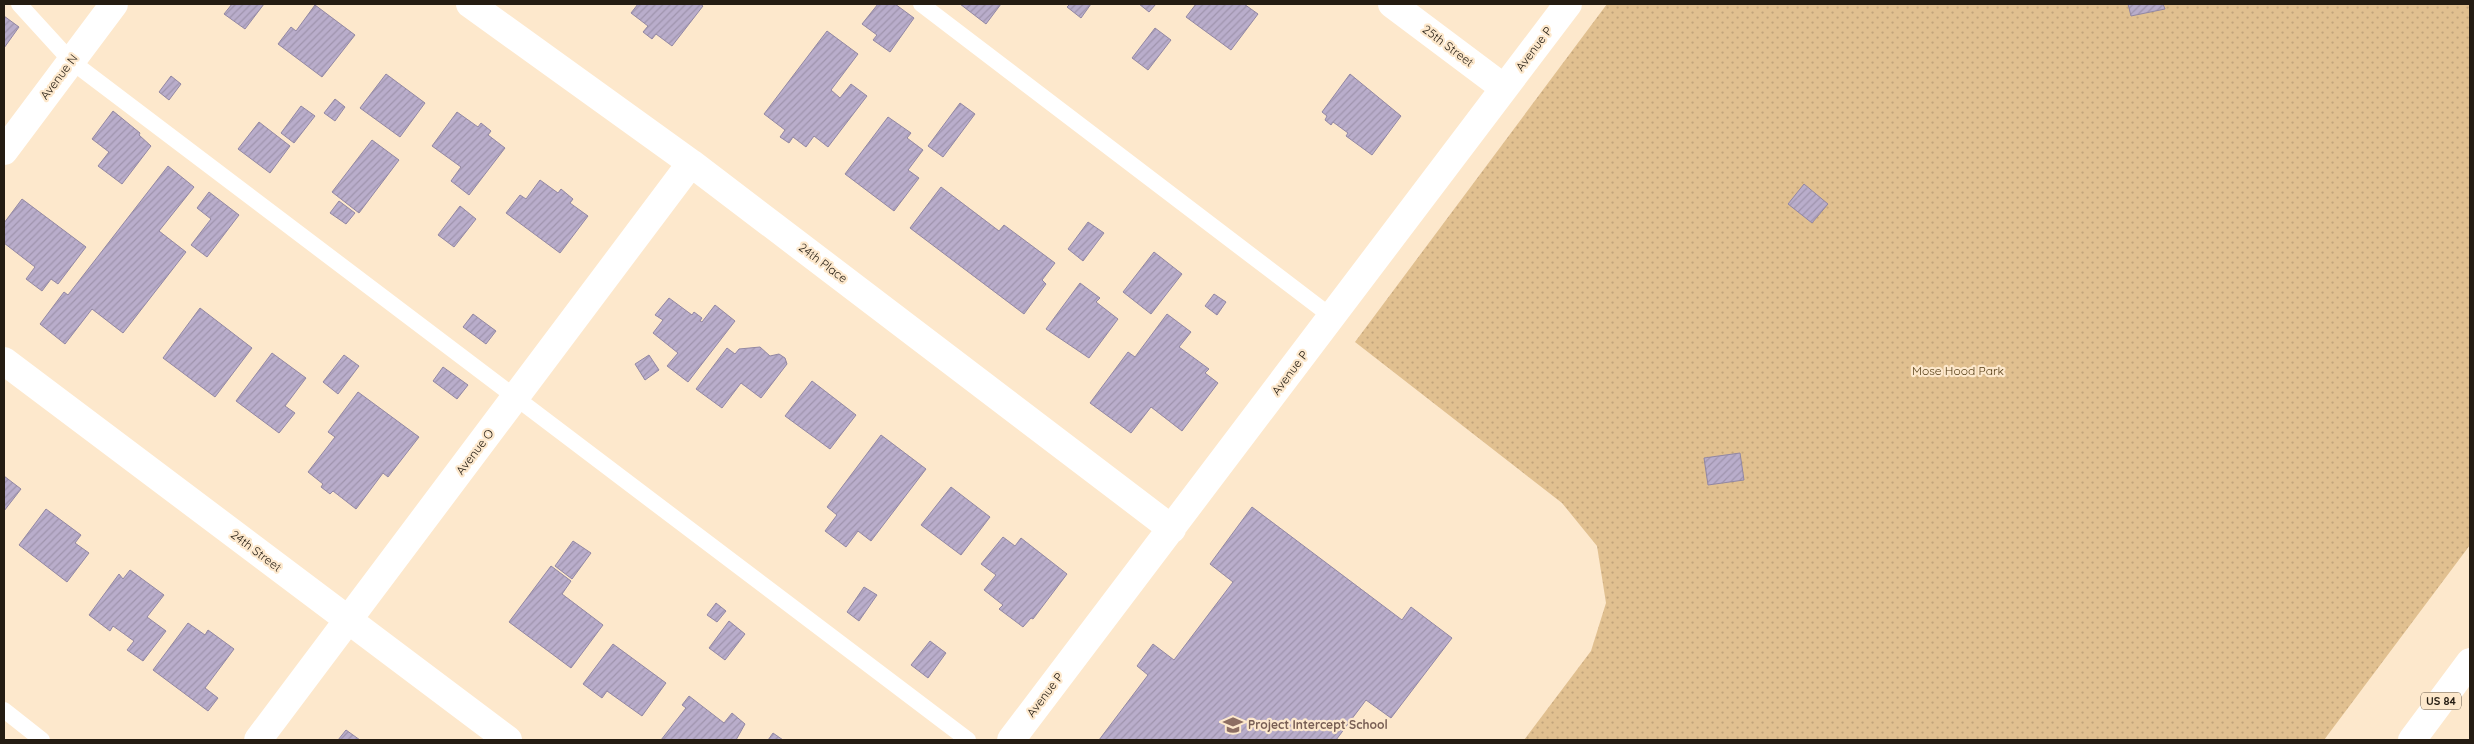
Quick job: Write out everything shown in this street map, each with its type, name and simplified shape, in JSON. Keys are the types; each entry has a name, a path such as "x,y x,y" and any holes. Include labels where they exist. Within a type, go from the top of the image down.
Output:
{"main road":[{"name":"Avenue N","path":"4,151 114,4"},
{"name":"24th Place","path":"470,4 692,163 1172,529"},
{"name":"25th Street","path":"1392,4 1504,88"},
{"name":"Avenue P","path":"1011,740 1568,4"},
{"name":"Avenue O","path":"258,740 692,163"},
{"name":"24th Street","path":"4,361 508,740"},
{"name":"US 84","path":"2412,740 2470,662"}],"lane":[{"path":"19,4 71,61 968,740"},
{"path":"920,4 1332,317"},
{"path":"4,710 42,740"}],"green space":[{"name":"Mose Hood Park","path":"1607,4 2470,4 2470,545 2324,740 1524,740 1591,651 1606,603 1597,546 1562,503 1355,342"}],"building":[{"path":"232,4 264,4 245,29 224,14"},
{"path":"638,4 700,4 703,6 672,46 656,34 652,39 643,32 648,26 631,13"},
{"path":"878,4 895,4 914,18 890,52 873,40 877,35 862,24"},
{"path":"960,4 1001,4 986,24"},
{"path":"1070,4 1091,4 1081,18 1067,7"},
{"path":"1139,4 1156,4 1149,12"},
{"path":"1196,4 1244,4 1258,14 1231,50 1186,17"},
{"path":"2128,4 2163,4 2165,9 2131,16"},
{"path":"315,5 355,35 322,77 278,44 291,27 296,31"},
{"path":"4,16 19,27 4,48"},
{"path":"1155,28 1171,40 1148,70 1132,58"},
{"path":"827,31 858,54 831,90 840,98 851,84 867,96 828,147 814,136 806,147 793,137 789,143 780,137 785,130 764,114"},
{"path":"386,74 425,103 400,137 360,108"},
{"path":"1350,74 1401,116 1372,155 1346,136 1348,133 1333,122 1331,125 1325,120 1327,116 1322,112"},
{"path":"171,76 181,84 169,100 159,92"},
{"path":"335,99 345,107 335,121 324,113"},
{"path":"960,103 975,114 943,157 928,146"},
{"path":"301,106 315,116 294,143 281,133"},
{"path":"113,111 140,133 139,135 151,146 122,184 98,166 109,152 92,139"},
{"path":"457,112 478,127 481,123 491,131 488,135 505,148 469,195 451,181 461,167 432,146"},
{"path":"888,117 911,133 907,138 923,150 908,170 919,178 894,211 845,174"},
{"path":"259,122 290,146 270,173 238,149"},
{"path":"372,140 399,160 359,213 332,192"},
{"path":"168,166 194,187 159,231 186,252 123,333 92,309 65,344 40,324 64,292 68,295"},
{"path":"540,180 558,193 561,189 573,199 570,203 588,216 560,253 506,213 520,195 526,199"},
{"path":"1804,184 1828,204 1812,223 1788,204"},
{"path":"941,187 999,231 1004,225 1055,263 1042,280 1046,284 1024,314 910,228"},
{"path":"209,192 239,215 207,257 191,245 211,219 197,208"},
{"path":"22,199 86,247 58,284 51,279 42,291 26,279 35,267 4,243 4,223"},
{"path":"339,201 355,213 346,224 330,213"},
{"path":"460,206 476,219 454,247 438,235"},
{"path":"1088,222 1104,233 1083,261 1068,249"},
{"path":"1154,252 1182,274 1151,314 1123,292"},
{"path":"1080,283 1100,298 1096,302 1118,319 1089,358 1046,329"},
{"path":"1214,294 1226,302 1217,315 1205,306"},
{"path":"669,298 692,315 694,312 702,318 700,321 702,322 715,305 735,321 688,382 667,366 678,353 653,333 663,320 655,315"},
{"path":"200,308 252,348 215,397 163,358"},
{"path":"473,314 496,331 486,344 463,327"},
{"path":"1167,314 1191,332 1179,347 1209,369 1205,373 1218,383 1182,431 1151,407 1131,433 1090,403 1128,352 1135,357"},
{"path":"760,347 770,356 779,354 785,358 787,364 761,398 741,383 722,408 696,389 727,348 735,354 739,349"},
{"path":"272,353 306,378 285,406 295,413 279,433 236,401"},
{"path":"344,355 359,366 338,394 323,382"},
{"path":"649,355 659,370 645,380 635,364"},
{"path":"443,367 468,385 457,399 433,381"},
{"path":"812,381 856,415 830,449 785,416"},
{"path":"358,392 419,437 388,477 383,473 356,509 333,491 330,494 321,487 323,484 308,472 335,437 328,432"},
{"path":"881,435 926,469 871,541 858,531 846,547 825,531 837,515 827,507"},
{"path":"1740,453 1744,480 1708,485 1704,458"},
{"path":"4,476 21,489 4,511"},
{"path":"951,487 990,517 961,555 921,525"},
{"path":"1252,507 1402,620 1411,607 1452,638 1391,718 1366,700 1336,740 1099,740 1148,675 1137,666 1153,644 1174,660 1233,582 1210,564"},
{"path":"46,509 81,535 75,543 89,553 67,582 19,545"},
{"path":"1003,537 1015,546 1021,538 1067,574 1033,619 1031,618 1023,627 999,609 1003,605 984,590 996,575 981,564"},
{"path":"573,541 591,553 572,579 555,566"},
{"path":"551,566 571,581 562,594 603,625 571,668 509,622"},
{"path":"130,570 164,595 147,617 166,631 143,661 127,650 134,641 113,626 110,631 89,615 119,574 123,579"},
{"path":"864,587 877,595 859,621 847,612"},
{"path":"716,603 726,611 717,622 707,615"},
{"path":"729,621 745,634 725,660 709,648"},
{"path":"188,623 205,635 208,630 234,649 205,688 218,698 208,711 153,670"},
{"path":"930,641 946,653 928,678 911,665"},
{"path":"613,644 666,683 642,716 607,691 602,698 583,684"},
{"path":"689,696 724,723 732,713 745,724 736,740 661,740 686,708 682,705"},
{"path":"346,730 360,740 338,740"},
{"path":"773,733 783,740 768,740"}],"place":[{"name":"Project Intercept School","path":"1233,725"}]}
